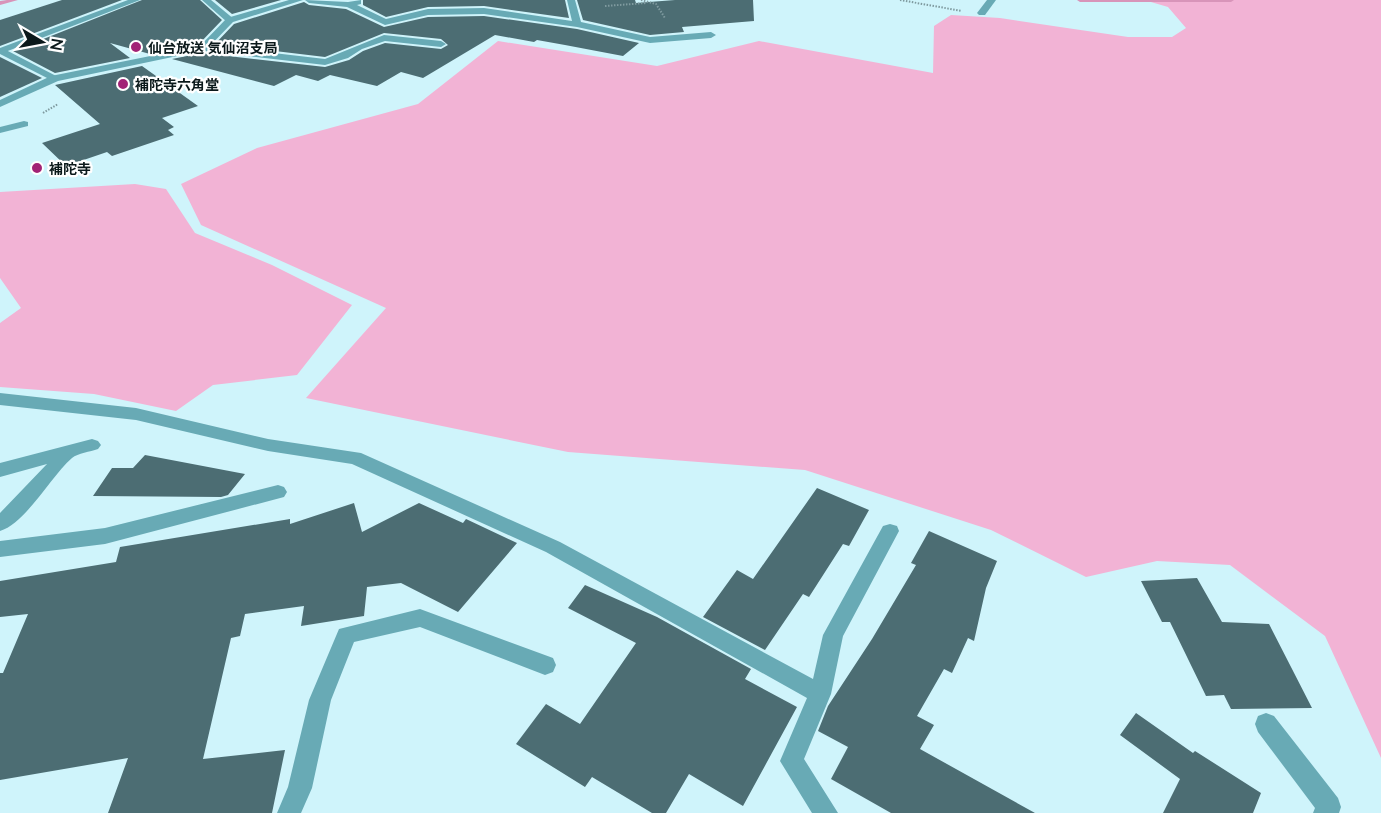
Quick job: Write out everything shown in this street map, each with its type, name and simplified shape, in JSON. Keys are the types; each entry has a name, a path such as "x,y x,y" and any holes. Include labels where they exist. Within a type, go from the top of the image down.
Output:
{"street":[{"path":"0,51 136,0"},
{"path":"206,0 230,20"},
{"path":"203,48 230,20 299,0"},
{"path":"309,0 349,5 385,22 428,12 460,10 521,15 577,24 650,40 711,35"},
{"path":"349,5 363,0"},
{"path":"460,10 464,0"},
{"path":"982,13 992,0"},
{"path":"573,5 577,24"},
{"path":"0,104 55,78 151,61 203,48 325,62 345,56 359,46 384,38 441,44"},
{"path":"0,51 55,78"},
{"path":"0,130 24,124"},
{"path":"0,399 136,414 268,445 355,459 553,547 820,694"},
{"path":"0,470 92,445"},
{"path":"0,524 28,497 67,452"},
{"path":"0,549 105,536 278,492"},
{"path":"826,813 792,761 820,694 833,635 890,531"},
{"path":"289,813 300,788 320,700 346,635 420,618 545,665"},
{"path":"1266,724 1329,807 1325,813"}],"path":[{"path":"900,0 982,13"},
{"path":"573,5 646,3"}],"shaded area":[{"path":"1144,0 1381,0 1381,758 1325,636 1230,565 1157,561 1086,577 991,530 805,470 568,452 306,398 386,308 201,225 181,184 257,148 418,104 498,41 657,66 759,41 933,73 934,26 951,15 1000,18 1128,37 1172,37 1186,28 1168,7"},
{"path":"135,184 166,189 195,233 272,265 352,305 297,375 213,385 176,411 94,394 0,387 0,323 21,308 0,278 0,192"}],"building":[{"path":"62,0 122,0 0,46 0,20"},
{"path":"142,0 200,0 222,20 199,44 150,54 110,43 130,58 55,73 13,51"},
{"path":"215,0 281,0 232,14"},
{"path":"363,0 565,0 569,18 484,6 428,7 386,17 363,5"},
{"path":"577,0 635,0 636,3 675,0 753,0 754,21 682,27 684,32 650,35 583,20"},
{"path":"304,2 309,5 346,9 384,27 428,17 484,16 577,29 639,43 623,56 537,40 534,42 495,35 423,78 401,72 377,86 330,75 318,81 296,75 274,86 172,59 202,53 325,67 349,60 363,51 385,43 441,49 448,45 441,39 384,33 325,57 215,44 234,24"},
{"path":"0,57 42,78 0,97"},
{"path":"142,66 198,106 162,118 174,127 168,130 174,135 112,156 107,152 66,166 42,143 100,124 55,85"},
{"path":"145,455 245,474 228,495 221,497 93,496 112,468 133,468"},
{"path":"817,488 869,510 849,546 843,544 809,597 803,594 765,650 703,617 737,570 753,579"},
{"path":"354,503 362,532 419,503 463,523 466,519 517,543 458,612 401,583 367,587 364,616 301,626 304,606 245,614 240,636 231,638 203,759 285,750 272,813 108,813 128,758 0,780 0,673 3,673 28,614 0,617 0,581 116,562 120,547 290,519 290,524"},
{"path":"929,531 997,561 986,588 974,641 968,638 952,673 944,669 917,716 934,725 920,749 1035,813 891,813 831,779 848,747 818,731 828,706 872,639 916,565 911,563"},
{"path":"1197,578 1222,622 1269,624 1312,708 1231,709 1224,695 1206,696 1170,622 1162,622 1141,581"},
{"path":"585,585 657,617 751,669 745,679 797,707 743,806 689,774 666,813 652,813 592,777 585,787 516,744 546,704 580,724 636,643 568,608"},
{"path":"1136,713 1193,753 1195,751 1261,793 1253,813 1163,813 1180,779 1120,735"}],"waterway":[{"path":"0,3 15,0"},
{"path":"1080,0 1231,0"}],"place":[{"name":"仙台放送 気仙沼支局","path":"136,47"},
{"name":"補陀寺六角堂","path":"123,84"},
{"name":"補陀寺","path":"37,168"}]}
